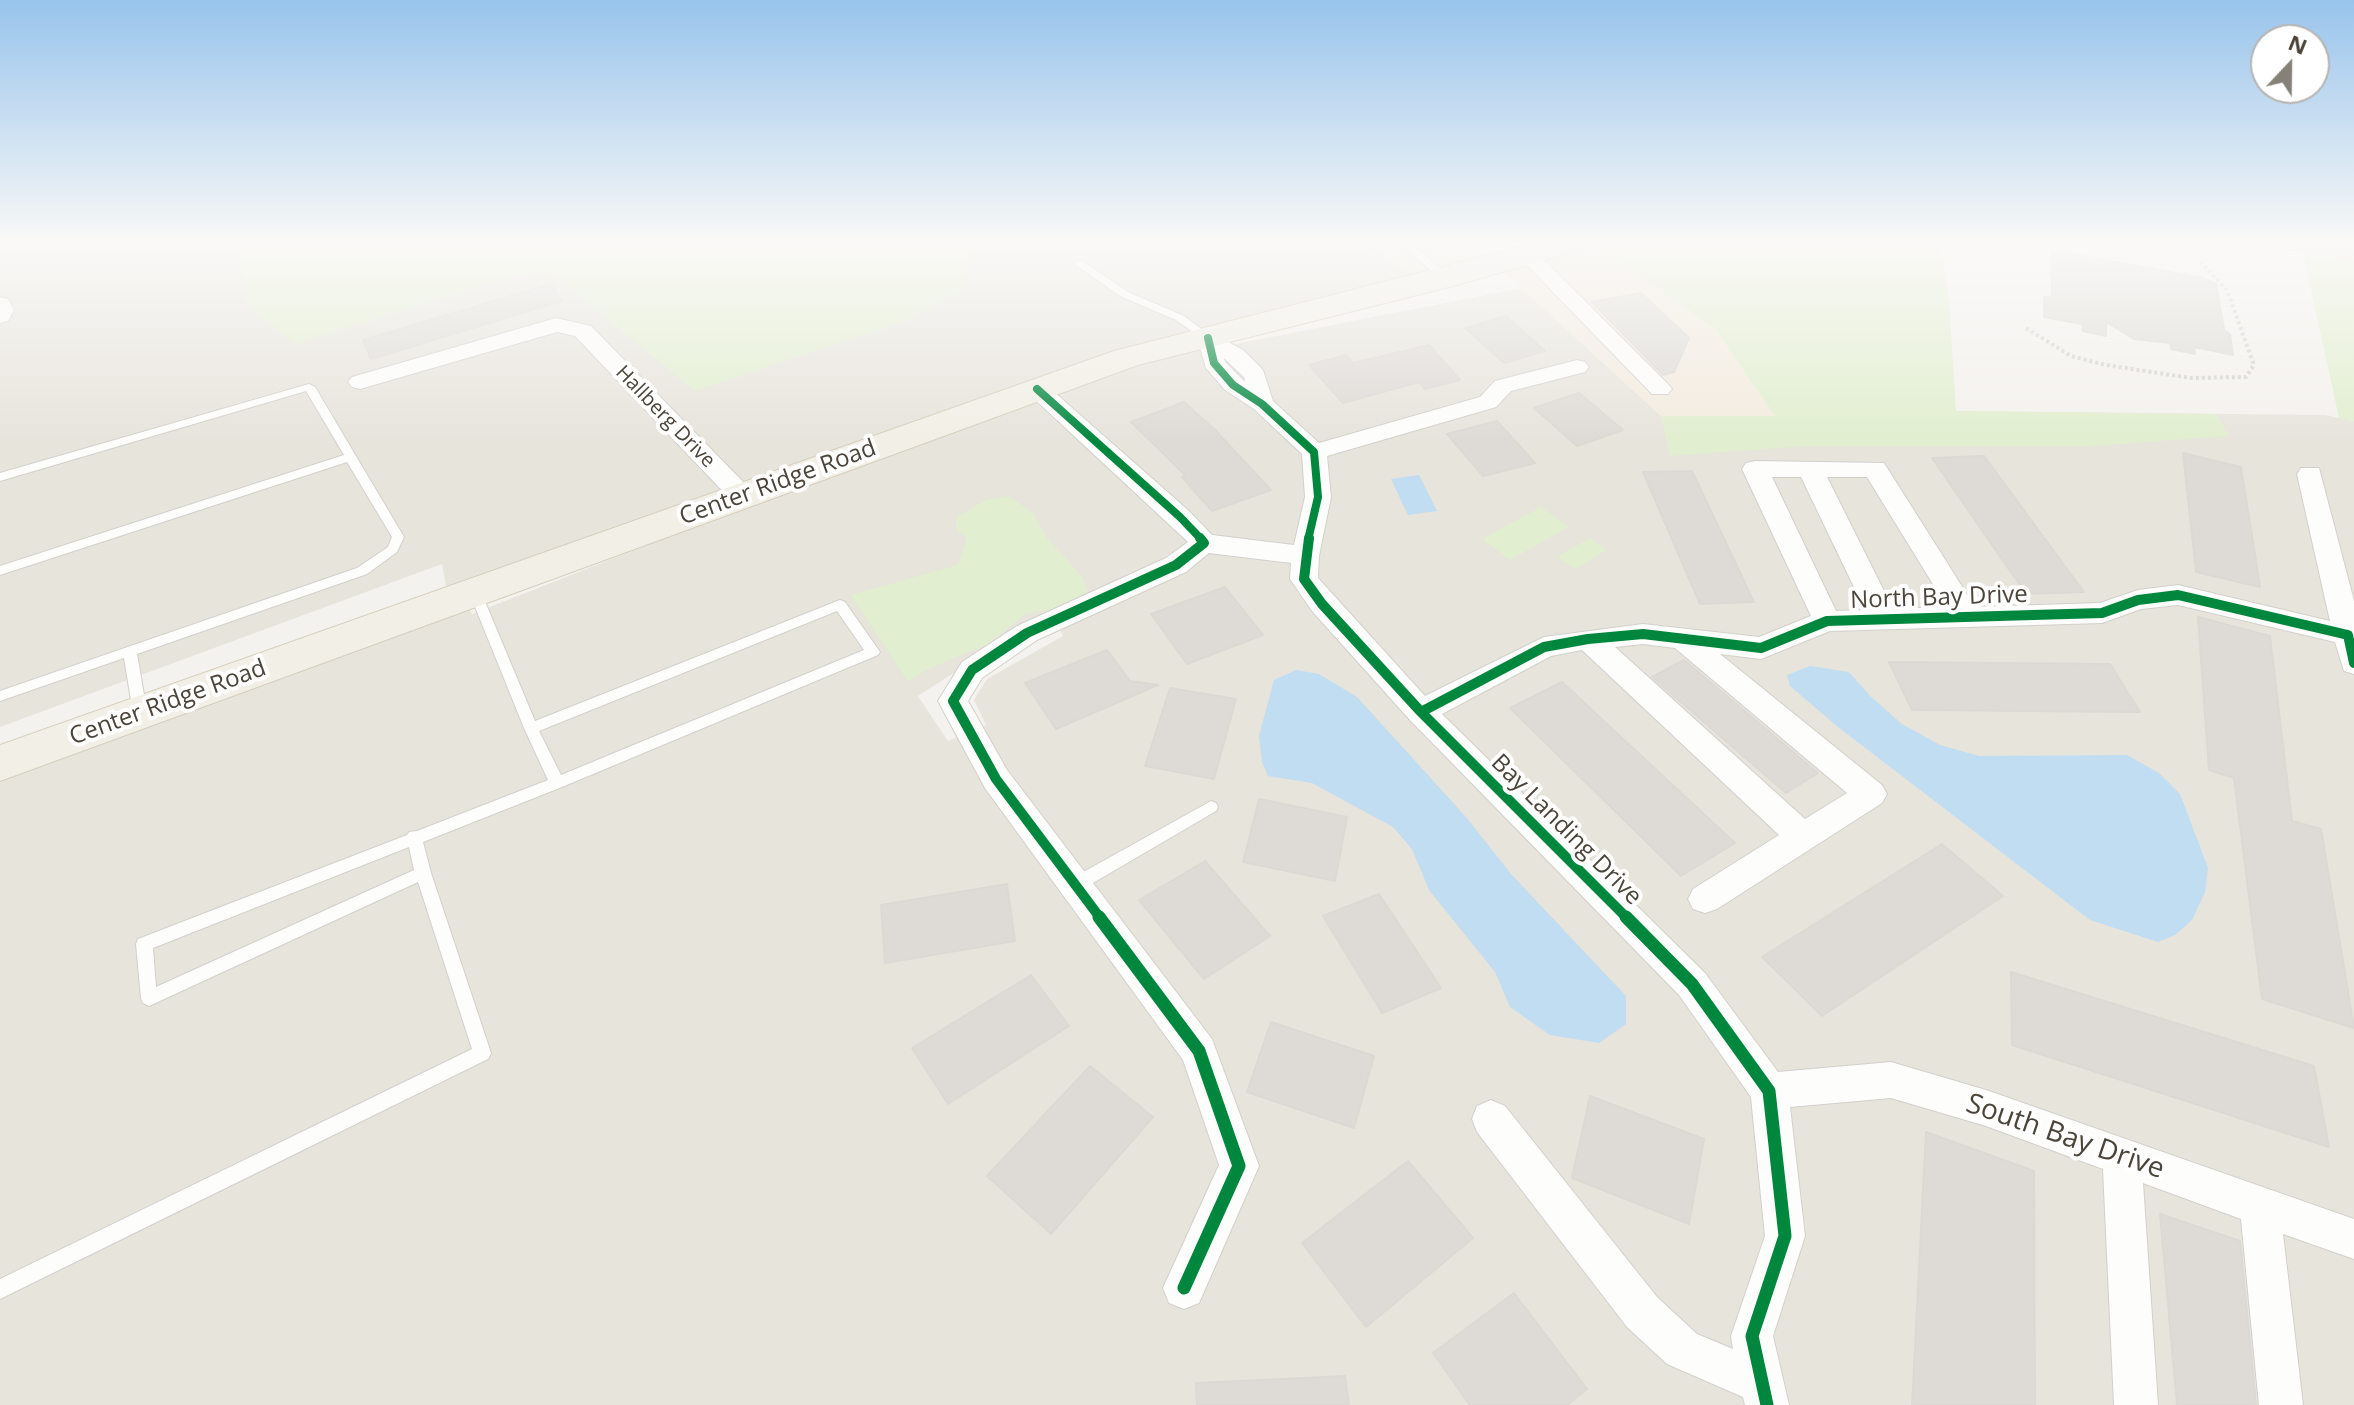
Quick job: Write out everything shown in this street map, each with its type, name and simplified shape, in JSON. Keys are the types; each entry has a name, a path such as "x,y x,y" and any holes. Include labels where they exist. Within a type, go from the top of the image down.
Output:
{"main road":[{"name":"Center Ridge Road","path":"0,763 1126,358 1321,310"}],"street":[{"path":"1582,310 1660,389"},
{"name":"Hallberg Drive","path":"360,382 556,325 583,331 742,496"},
{"path":"1208,338 1214,363 1233,385 1262,404 1314,452 1488,402 1503,386 1577,367"},
{"path":"1037,389 1180,517 1204,543 1305,556"},
{"name":"Bay Landing Drive","path":"1314,452 1318,497 1305,556 1304,579 1322,604 1421,712 1692,984 1769,1091 1785,1236 1752,1336 1764,1394"},
{"path":"1827,621 1755,469 1875,469 1967,617"},
{"path":"1810,469 1884,619"},
{"path":"2310,474 2354,663"},
{"path":"1184,1288 1239,1166 1199,1051 996,779 953,701 972,670 1027,633 1176,565 1204,543"},
{"name":"North Bay Drive","path":"1421,712 1544,647 1643,634 1761,648 1827,621 2102,613 2138,600 2178,595 2348,635"},
{"path":"1588,639 1803,837"},
{"path":"1683,639 1871,794 1705,899"},
{"name":"South Bay Drive","path":"1769,1091 1891,1080 1986,1108 2354,1239"},
{"path":"1491,1119 1642,1312 1682,1349 1764,1394"},
{"path":"2122,1156 2136,1405"},
{"path":"2260,1205 2281,1405"}],"lane":[{"path":"1160,310 1180,318 1208,338"},
{"path":"0,477 309,387 398,537 393,549 379,562 362,571 0,696"},
{"path":"0,571 350,457"},
{"path":"475,592 557,783"},
{"path":"423,873 149,998 144,944 414,836 557,783 873,652 840,605 531,728"},
{"path":"130,651 140,713"},
{"path":"1075,885 1211,807"},
{"path":"0,1289 482,1053 423,873 414,836"}],"path":[{"path":"2026,328 2071,356 2106,365 2191,378 2246,377 2254,365 2234,310"}],"shaded area":[{"path":"0,310 321,310 315,337 403,310 596,310 695,390 731,378 855,310 1305,310 1125,354 447,591 442,564 0,727"},
{"path":"1411,310 1545,310 1661,416 1776,417 1956,411 2325,415 2354,421 2354,1405 0,1405 0,767 464,600 472,614 927,435 1163,358","holes":["1051,610 1063,636 987,679 974,700 986,725 948,741 918,696"]},
{"path":"1545,310 1687,310 1716,330 1776,417 1661,416"}],"green space":[{"path":"253,310 404,310 295,344"},
{"path":"596,310 926,310 908,320 695,391"},
{"path":"1687,310 1950,310 1956,411 2216,414 2229,436 2093,446 1806,446 1670,456 1661,416 1775,416 1716,330"},
{"path":"2315,310 2354,310 2354,421 2339,418"},
{"path":"1009,496 1034,514 1047,538 1082,576 1090,596 1067,606 1026,614 988,644 926,670 908,682 851,595 958,565 967,538 956,529 957,517 986,500"},
{"path":"1541,507 1569,527 1510,560 1482,539"},
{"path":"1590,538 1607,550 1575,569 1557,557"}],"water":[{"path":"1419,475 1437,511 1408,515 1391,479"},
{"path":"1810,666 1849,672 1870,696 1902,724 1940,745 1979,756 2127,755 2159,773 2180,794 2208,868 2205,892 2192,920 2175,935 2158,942 2090,920 1838,727 1790,686 1787,675"},
{"path":"1296,670 1319,674 1357,697 1466,817 1511,874 1626,996 1626,1024 1599,1043 1550,1035 1510,1007 1495,972 1429,890 1412,849 1393,827 1312,783 1268,776 1262,762 1259,736 1274,680"}],"building":[{"path":"465,310 534,310 371,359 363,340"},
{"path":"1599,310 1659,310 1689,338 1674,372 1663,375"},
{"path":"2044,310 2220,310 2224,330 2230,334 2233,355 2194,347 2195,354 2171,349 2170,343 2134,339 2106,322 2106,336 2083,331 2082,324 2044,317"},
{"path":"1506,316 1545,351 1504,363 1465,328"},
{"path":"1429,345 1460,380 1425,389 1419,382 1343,403 1309,365 1346,355 1353,363"},
{"path":"1579,393 1623,430 1577,446 1534,408"},
{"path":"1184,402 1271,490 1212,511 1182,477 1185,475 1131,422"},
{"path":"1497,421 1535,463 1483,476 1447,434"},
{"path":"2183,453 2241,467 2260,587 2196,572"},
{"path":"1984,456 2084,592 2026,594 1932,458"},
{"path":"1692,471 1754,602 1700,604 1643,472"},
{"path":"1225,587 1263,635 1187,664 1151,614"},
{"path":"2198,617 2270,636 2292,821 2321,829 2354,1028 2262,999 2234,778 2209,770"},
{"path":"1107,650 1130,681 1158,685 1056,729 1025,683"},
{"path":"1684,660 1818,773 1786,793 1652,677"},
{"path":"1889,662 2110,664 2140,712 1912,710"},
{"path":"1562,682 1735,843 1681,876 1510,708"},
{"path":"1170,688 1236,699 1214,779 1145,766"},
{"path":"1259,799 1347,817 1335,881 1243,862"},
{"path":"1942,844 2003,896 1822,1016 1762,957"},
{"path":"1205,861 1270,936 1204,979 1139,900"},
{"path":"1007,884 1015,941 885,963 881,905"},
{"path":"1379,894 1441,988 1382,1013 1323,916"},
{"path":"2011,972 2314,1066 2329,1147 2012,1045"},
{"path":"1031,975 1069,1026 948,1104 912,1048"},
{"path":"1271,1022 1374,1056 1354,1128 1247,1092"},
{"path":"1090,1066 1153,1117 1051,1234 987,1176"},
{"path":"1590,1096 1704,1139 1689,1224 1572,1178"},
{"path":"1926,1132 2034,1171 2035,1405 1912,1405"},
{"path":"1408,1161 1473,1238 1366,1327 1302,1243"},
{"path":"2160,1214 2240,1241 2256,1405 2177,1405"},
{"path":"1514,1293 1587,1389 1567,1405 1470,1405 1433,1353"},
{"path":"1345,1376 1349,1405 1197,1405 1196,1383"}],"cycle path":[{"path":"1208,338 1214,363 1233,385 1262,404 1314,452 1318,497 1305,556 1304,579 1322,604 1421,712 1692,984 1769,1091 1785,1236 1752,1336 1767,1405"},
{"path":"1037,389 1180,517 1204,543 1176,565 1027,633 972,670 953,701 996,779 1199,1051 1239,1166 1184,1288"},
{"path":"1421,712 1544,647 1588,639 1643,634 1761,648 1827,621 2102,613 2138,600 2178,595 2348,635 2354,663"}]}
